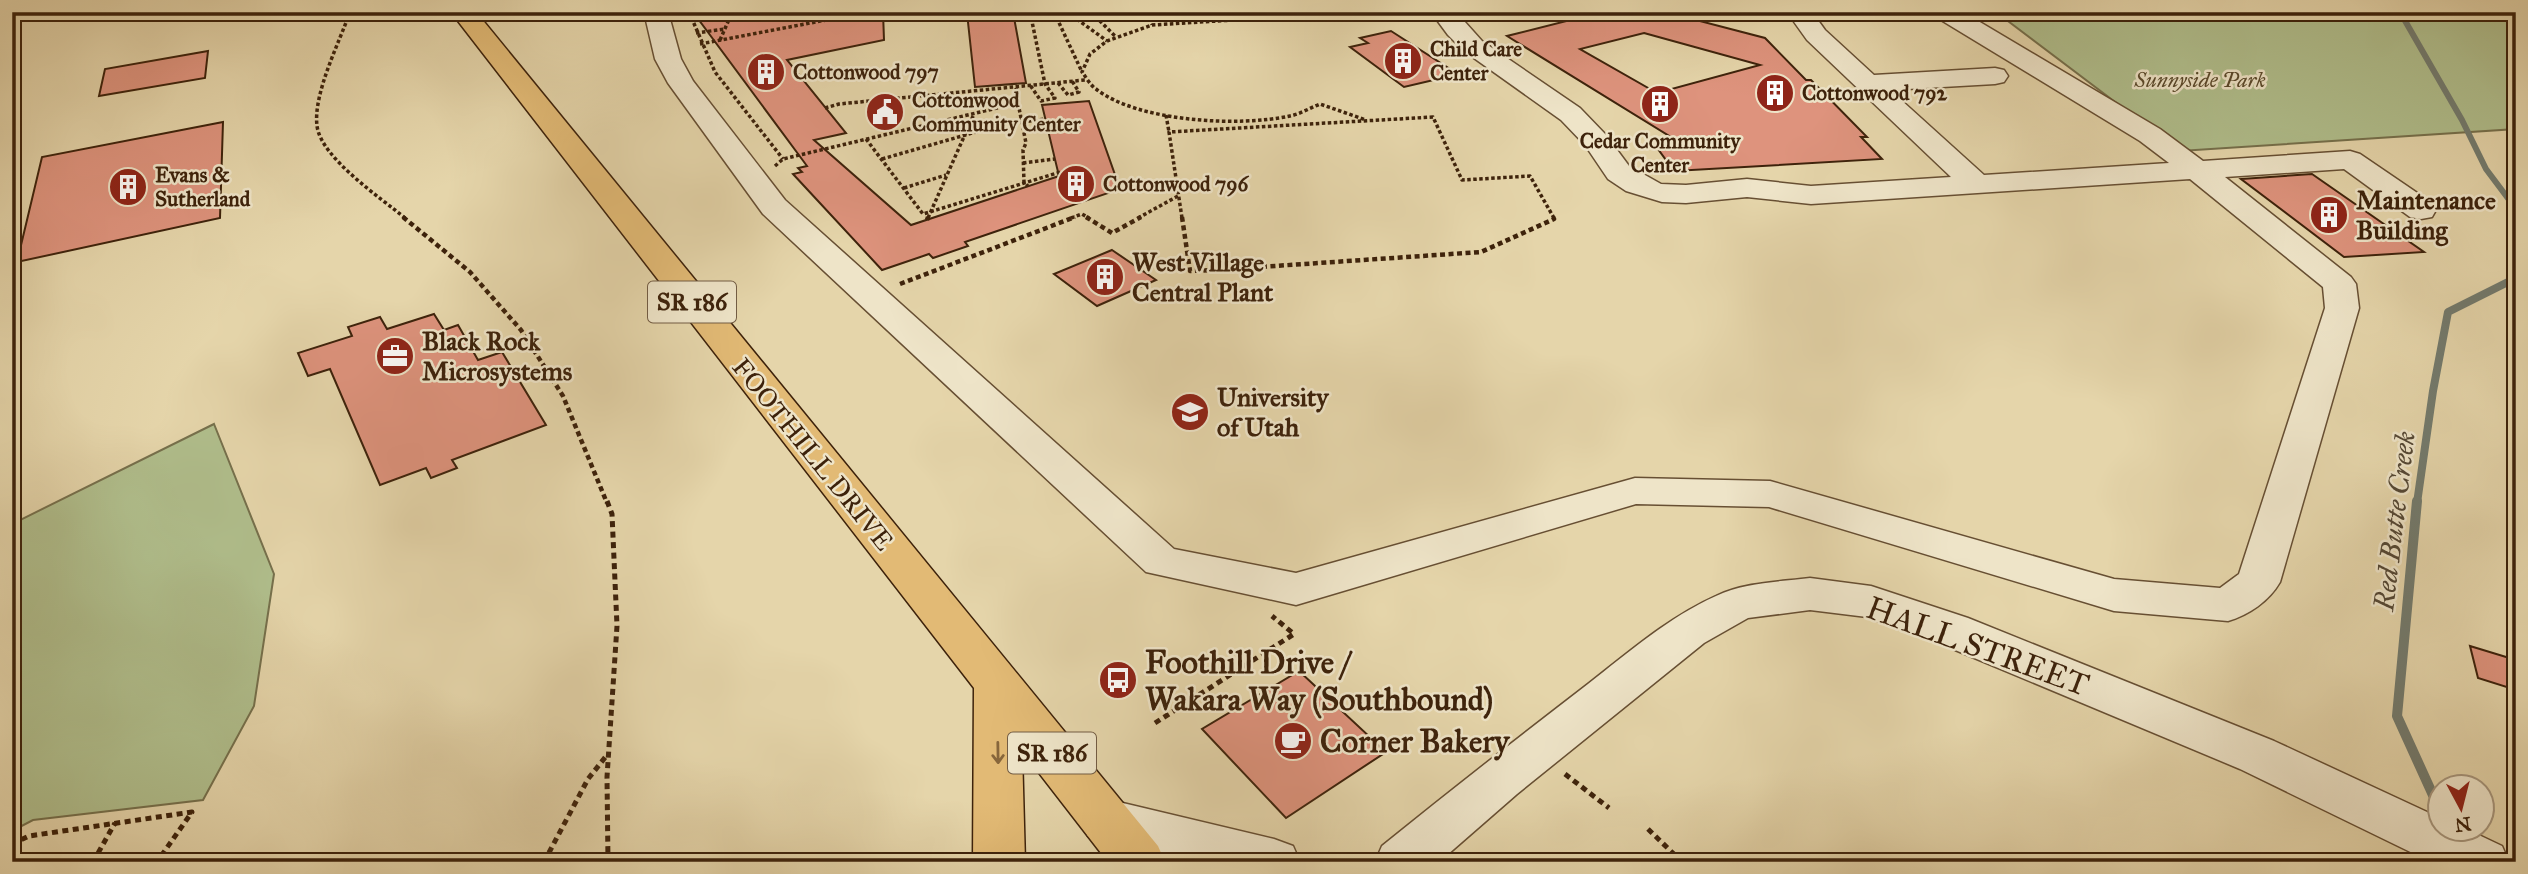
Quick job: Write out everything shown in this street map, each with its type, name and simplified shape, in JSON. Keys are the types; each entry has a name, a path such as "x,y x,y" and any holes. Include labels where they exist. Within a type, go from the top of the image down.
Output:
{"main road":[{"name":"FOOTHILL DRIVE","path":"463,12 1139,862"},
{"path":"997,685 999,862"}],"street":[{"path":"656,12 667,59 681,83 784,216 1161,561 1296,589 1635,491 1770,494 2114,595 2228,604 2258,582 2342,308 2339,284 2315,262 2194,168 2117,114 1945,12"},
{"path":"1443,12 1453,29 1470,43 1558,103 1587,129 1614,170 1623,178 1654,191 1682,193 1747,188 1811,195 2194,168 2350,160 2421,210"},
{"path":"1799,12 1816,35 1975,183"},
{"path":"1868,83 1995,76"},
{"name":"HALL STREET","path":"1401,862 1499,780 1688,631 1732,606 1810,594 1871,603 1952,630 2257,755 2483,862"},
{"path":"1107,821 1274,862"}],"path":[{"path":"12,15 32,12"},
{"path":"350,12 318,102 317,128 335,160 470,272 522,330 563,396 612,514 617,626 608,754 608,862"},
{"path":"689,12 700,44 715,72 783,159 1018,103"},
{"path":"700,44 868,12"},
{"path":"895,18 897,12"},
{"path":"1030,12 1045,84 1055,98 1041,102 1030,85"},
{"path":"1054,12 1085,80 1097,92 1115,102 1166,115 1263,120 1290,116 1320,104 1370,121"},
{"path":"1067,12 1107,41"},
{"path":"1091,12 1116,37"},
{"path":"1150,12 1152,25"},
{"path":"1082,72 1090,54 1107,41 1152,25 1365,12"},
{"path":"720,40 731,15"},
{"path":"696,33 725,29"},
{"path":"825,108 1085,80"},
{"path":"1058,83 1068,95 1079,92 1073,81"},
{"path":"1016,87 1026,143 1023,150 1026,184"},
{"path":"927,220 974,113"},
{"path":"1166,115 1190,271 1214,270"},
{"path":"1169,132 1433,117 1462,180 1530,176 1554,219 1481,252 1245,268"},
{"path":"882,159 1021,120 1045,119"},
{"path":"866,139 923,214 1067,170"},
{"path":"1024,163 1055,159"},
{"path":"904,188 947,175"},
{"path":"889,288 1082,214 1112,233 1179,196"},
{"path":"1156,723 1294,634 1269,614 1263,582"},
{"path":"544,862 588,779 608,754"},
{"path":"1564,774 1609,808"},
{"path":"12,844 29,836 192,812 157,862"},
{"path":"93,862 116,823"},
{"path":"1648,829 1682,862"}],"green space":[{"name":"Sunnyside Park","path":"1996,12 2516,12 2516,129 2180,151"},
{"path":"214,424 274,574 254,706 203,800 33,820 12,831 12,524"}],"building":[{"path":"693,12 883,12 884,40 787,60 846,133 814,140 911,225 1059,176 1042,105 1089,101 1120,189 965,242 968,246 933,258 929,254 882,270 793,174 802,172 798,168 807,166"},
{"path":"1013,12 1026,83 975,87 967,13"},
{"name":"Cottonwood 792","path":"1602,12 1691,12 1692,19 1765,38 1867,137 1861,137 1882,159 1674,171 1658,149 1687,147 1507,36","holes":["1644,33 1760,65 1657,93 1580,49"]},
{"name":"Child Care Center","path":"1391,31 1453,71 1450,72 1455,75 1404,87 1350,47 1368,43 1360,38"},
{"path":"208,51 205,78 99,96 105,69"},
{"name":"Evans & Sutherland","path":"223,122 220,218 17,262 42,157"},
{"name":"Maintenance Building","path":"2312,174 2424,252 2344,257 2241,179"},
{"name":"West Village Central Plant","path":"1112,250 1156,280 1097,306 1054,274"},
{"path":"434,314 444,330 458,325 478,360 502,352 546,425 452,460 457,468 431,478 426,468 380,485 330,369 308,376 298,353 352,336 348,327 380,317 387,329"},
{"path":"2470,646 2516,660 2516,690 2478,678"},
{"name":"Corner Bakery","path":"1299,671 1386,752 1286,818 1202,729"}],"waterway":[{"name":"Red Butte Creek","path":"2400,12 2462,120 2486,169 2516,209"},
{"name":"Red Butte Creek","path":"2417,503 2433,391 2448,312 2516,278"},
{"name":"Red Butte Creek","path":"2417,501 2397,716 2426,780"}],"place":[{"name":"Child Care Center","path":"1403,61"},
{"name":"Cottonwood 797","path":"766,72"},
{"name":"Cottonwood 792","path":"1775,93"},
{"name":"Cedar Community Center","path":"1660,104"},
{"name":"Cottonwood Community Center","path":"885,112"},
{"name":"Cottonwood 796","path":"1076,184"},
{"name":"Evans & Sutherland","path":"128,187"},
{"name":"Maintenance Building","path":"2329,215"},
{"name":"West Village Central Plant","path":"1105,277"},
{"name":"Black Rock Microsystems","path":"395,356"},
{"name":"University of Utah","path":"1190,412"},
{"name":"Foothill Drive / Wakara Way (Southbound)","path":"1118,680"},
{"name":"Corner Bakery","path":"1293,741"}]}
